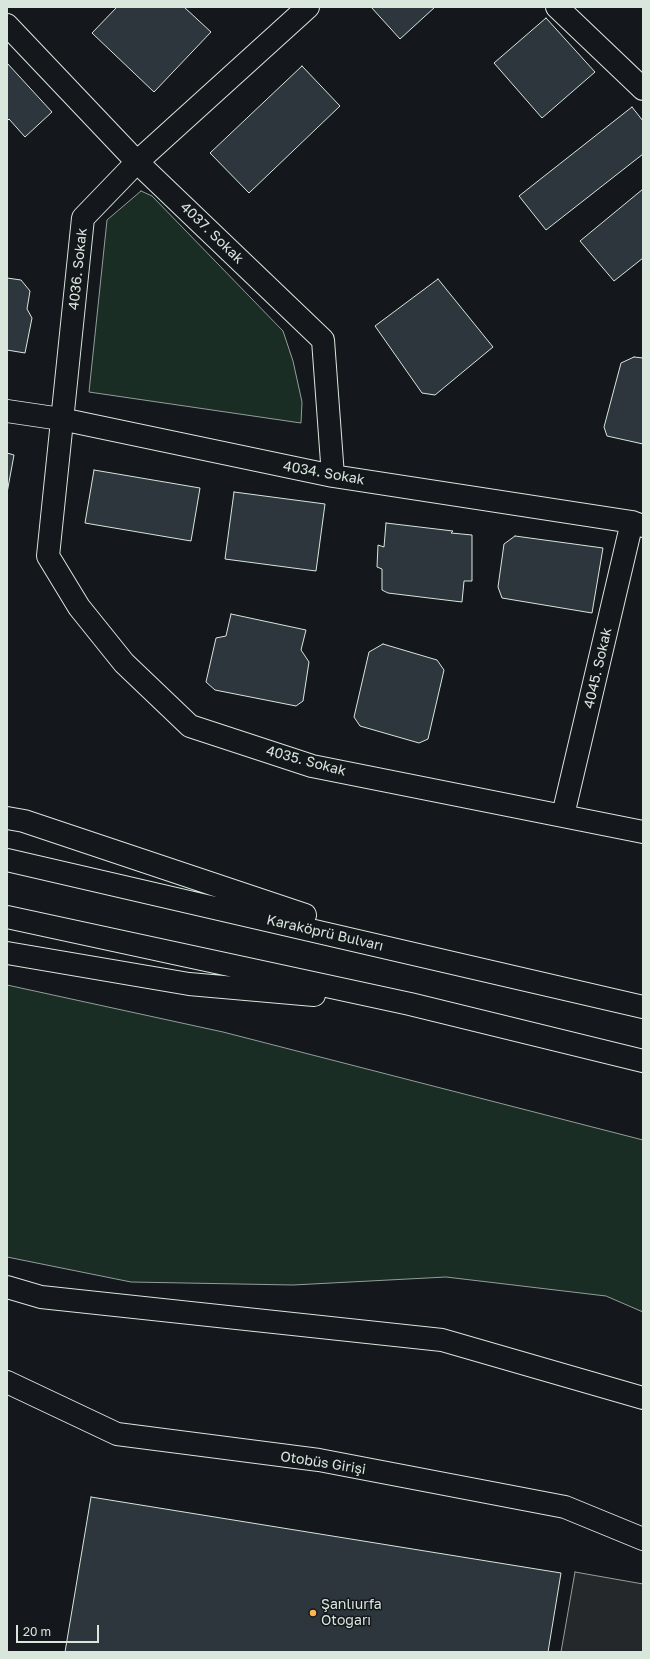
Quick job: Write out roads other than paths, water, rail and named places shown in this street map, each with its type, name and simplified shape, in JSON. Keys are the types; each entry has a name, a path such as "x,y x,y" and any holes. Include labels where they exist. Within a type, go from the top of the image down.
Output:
{"main road":[{"name":"4036. Sokak","path":"48,556 83,218 137,162 308,7"},
{"path":"557,7 643,88"},
{"name":"4037. Sokak","path":"7,25 137,162 323,340 333,476"},
{"name":"4034. Sokak","path":"7,411 62,419 333,476 638,524"},
{"name":"4045. Sokak","path":"563,815 638,524"},
{"name":"4035. Sokak","path":"48,556 79,606 124,663 190,726 312,766 643,832"},
{"path":"7,818 24,821 428,956"},
{"name":"Karaköprü Bulvarı","path":"7,860 428,956 643,1007"},
{"path":"7,917 410,1004 643,1061"},
{"path":"7,953 189,984 410,1004"},
{"path":"7,1287 42,1297 442,1340 643,1398"},
{"name":"Otobüs Girişi","path":"7,1382 117,1434 319,1460 565,1507 643,1539"}],"place":[{"name":"Şanlıurfa Otogarı","path":"313,1613"}]}
